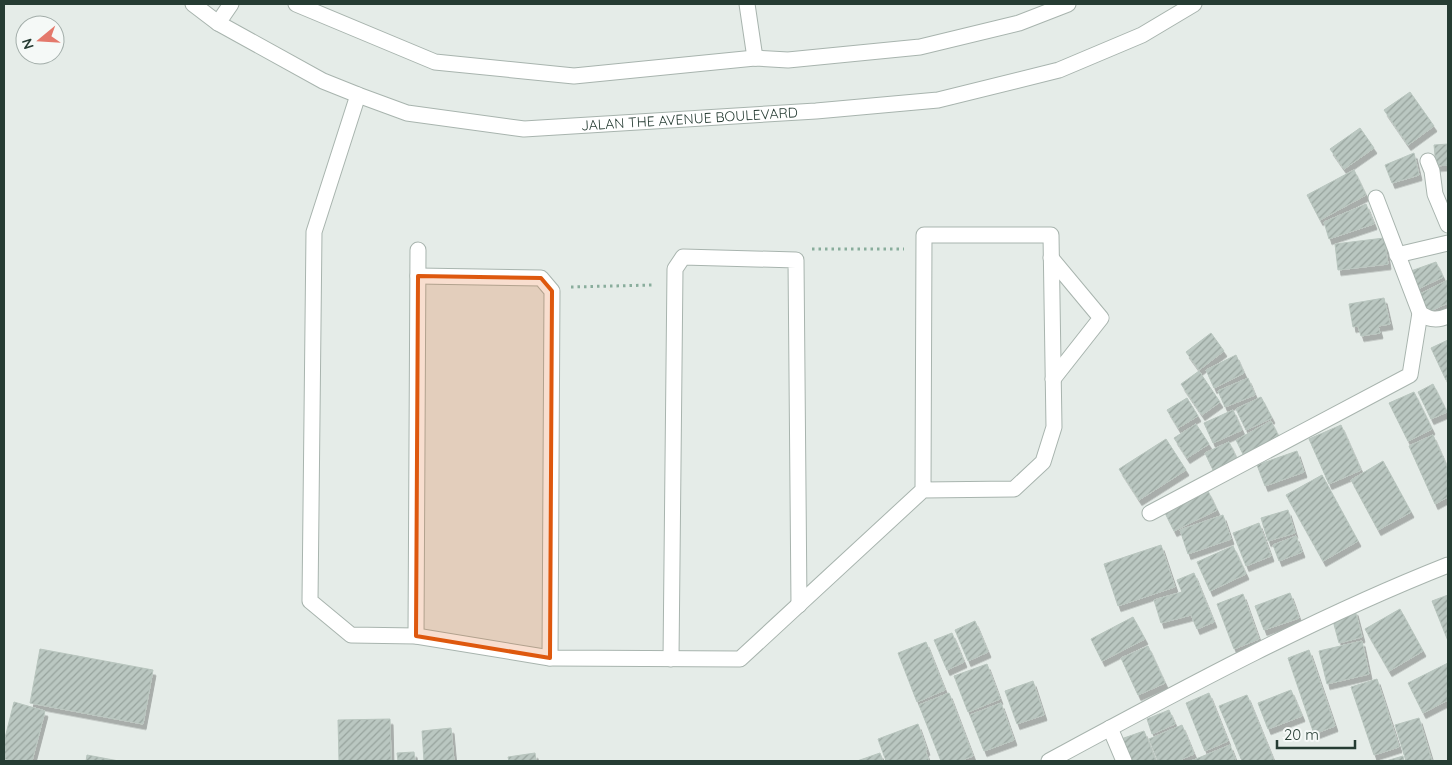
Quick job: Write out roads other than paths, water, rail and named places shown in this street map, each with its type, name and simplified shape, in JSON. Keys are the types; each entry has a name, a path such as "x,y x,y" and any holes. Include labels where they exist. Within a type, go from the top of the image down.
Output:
{"street":[{"name":"JALAN THE AVENUE BOULEVARD","path":"193,4 218,23 323,81 358,95 408,113 524,129 816,111 938,100 1058,70 1142,35 1194,4"},
{"path":"218,23 231,4"},
{"path":"296,4 435,62 574,76 755,58 788,60 920,46 1019,24 1068,4"},
{"path":"748,4 755,58"},
{"path":"358,95 314,232 310,601 351,635 416,636 550,658 740,659 923,490 1014,489 1043,462 1054,427 1051,235 924,235 923,490"},
{"path":"1428,161 1432,171 1435,194 1448,225"},
{"path":"1150,513 1410,375 1420,313 1376,198"},
{"path":"1397,255 1448,243"},
{"path":"416,636 418,250"},
{"path":"671,659 675,269 683,257 796,260 799,604"},
{"path":"1051,258 1101,318 1053,379"},
{"path":"418,276 541,278 552,292 550,658"},
{"path":"1420,313 1428,319 1440,320 1448,316"},
{"path":"1049,761 1316,623 1407,581 1448,565"},
{"path":"1110,728 1124,761"}]}
